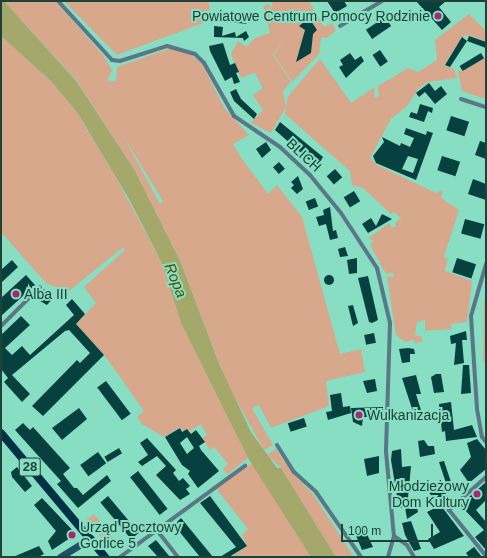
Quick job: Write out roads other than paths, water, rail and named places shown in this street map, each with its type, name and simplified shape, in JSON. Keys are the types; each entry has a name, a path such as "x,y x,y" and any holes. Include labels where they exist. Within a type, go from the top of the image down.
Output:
{"main road":[{"name":"28","path":"1,434 105,557"},
{"path":"60,557 90,538"}],"street":[{"name":"BLICH","path":"58,1 112,60 120,61 167,46 195,54 204,63 234,116 280,147 310,175 341,213 377,268 388,303 391,368 386,452 394,536"},
{"path":"340,26 382,1"},
{"path":"461,100 486,108"},
{"path":"486,264 471,316 476,395 486,442"},
{"path":"1,326 40,287"},
{"path":"277,446 294,472 316,492 360,557"},
{"path":"120,557 156,529 245,466"},
{"path":"486,477 449,510 486,556"},
{"path":"156,529 178,557"},
{"path":"388,557 394,536 406,544 414,557"}],"water":[{"name":"Ropa","path":"1,1 4,1 77,82 135,171 180,261 220,366 251,432 277,468 281,468 336,557 311,557 248,458 182,325 161,261 129,199 77,112 51,81 1,36"}],"place":[{"name":"Powiatowe Centrum Pomocy Rodzinie","path":"438,16"},
{"name":"Alba III","path":"16,294"},
{"name":"Wulkanizacja","path":"359,415"},
{"name":"Młodzieżowy Dom Kultury","path":"477,494"},
{"name":"Urząd Pocztowy Gorlice 5","path":"72,535"}]}
